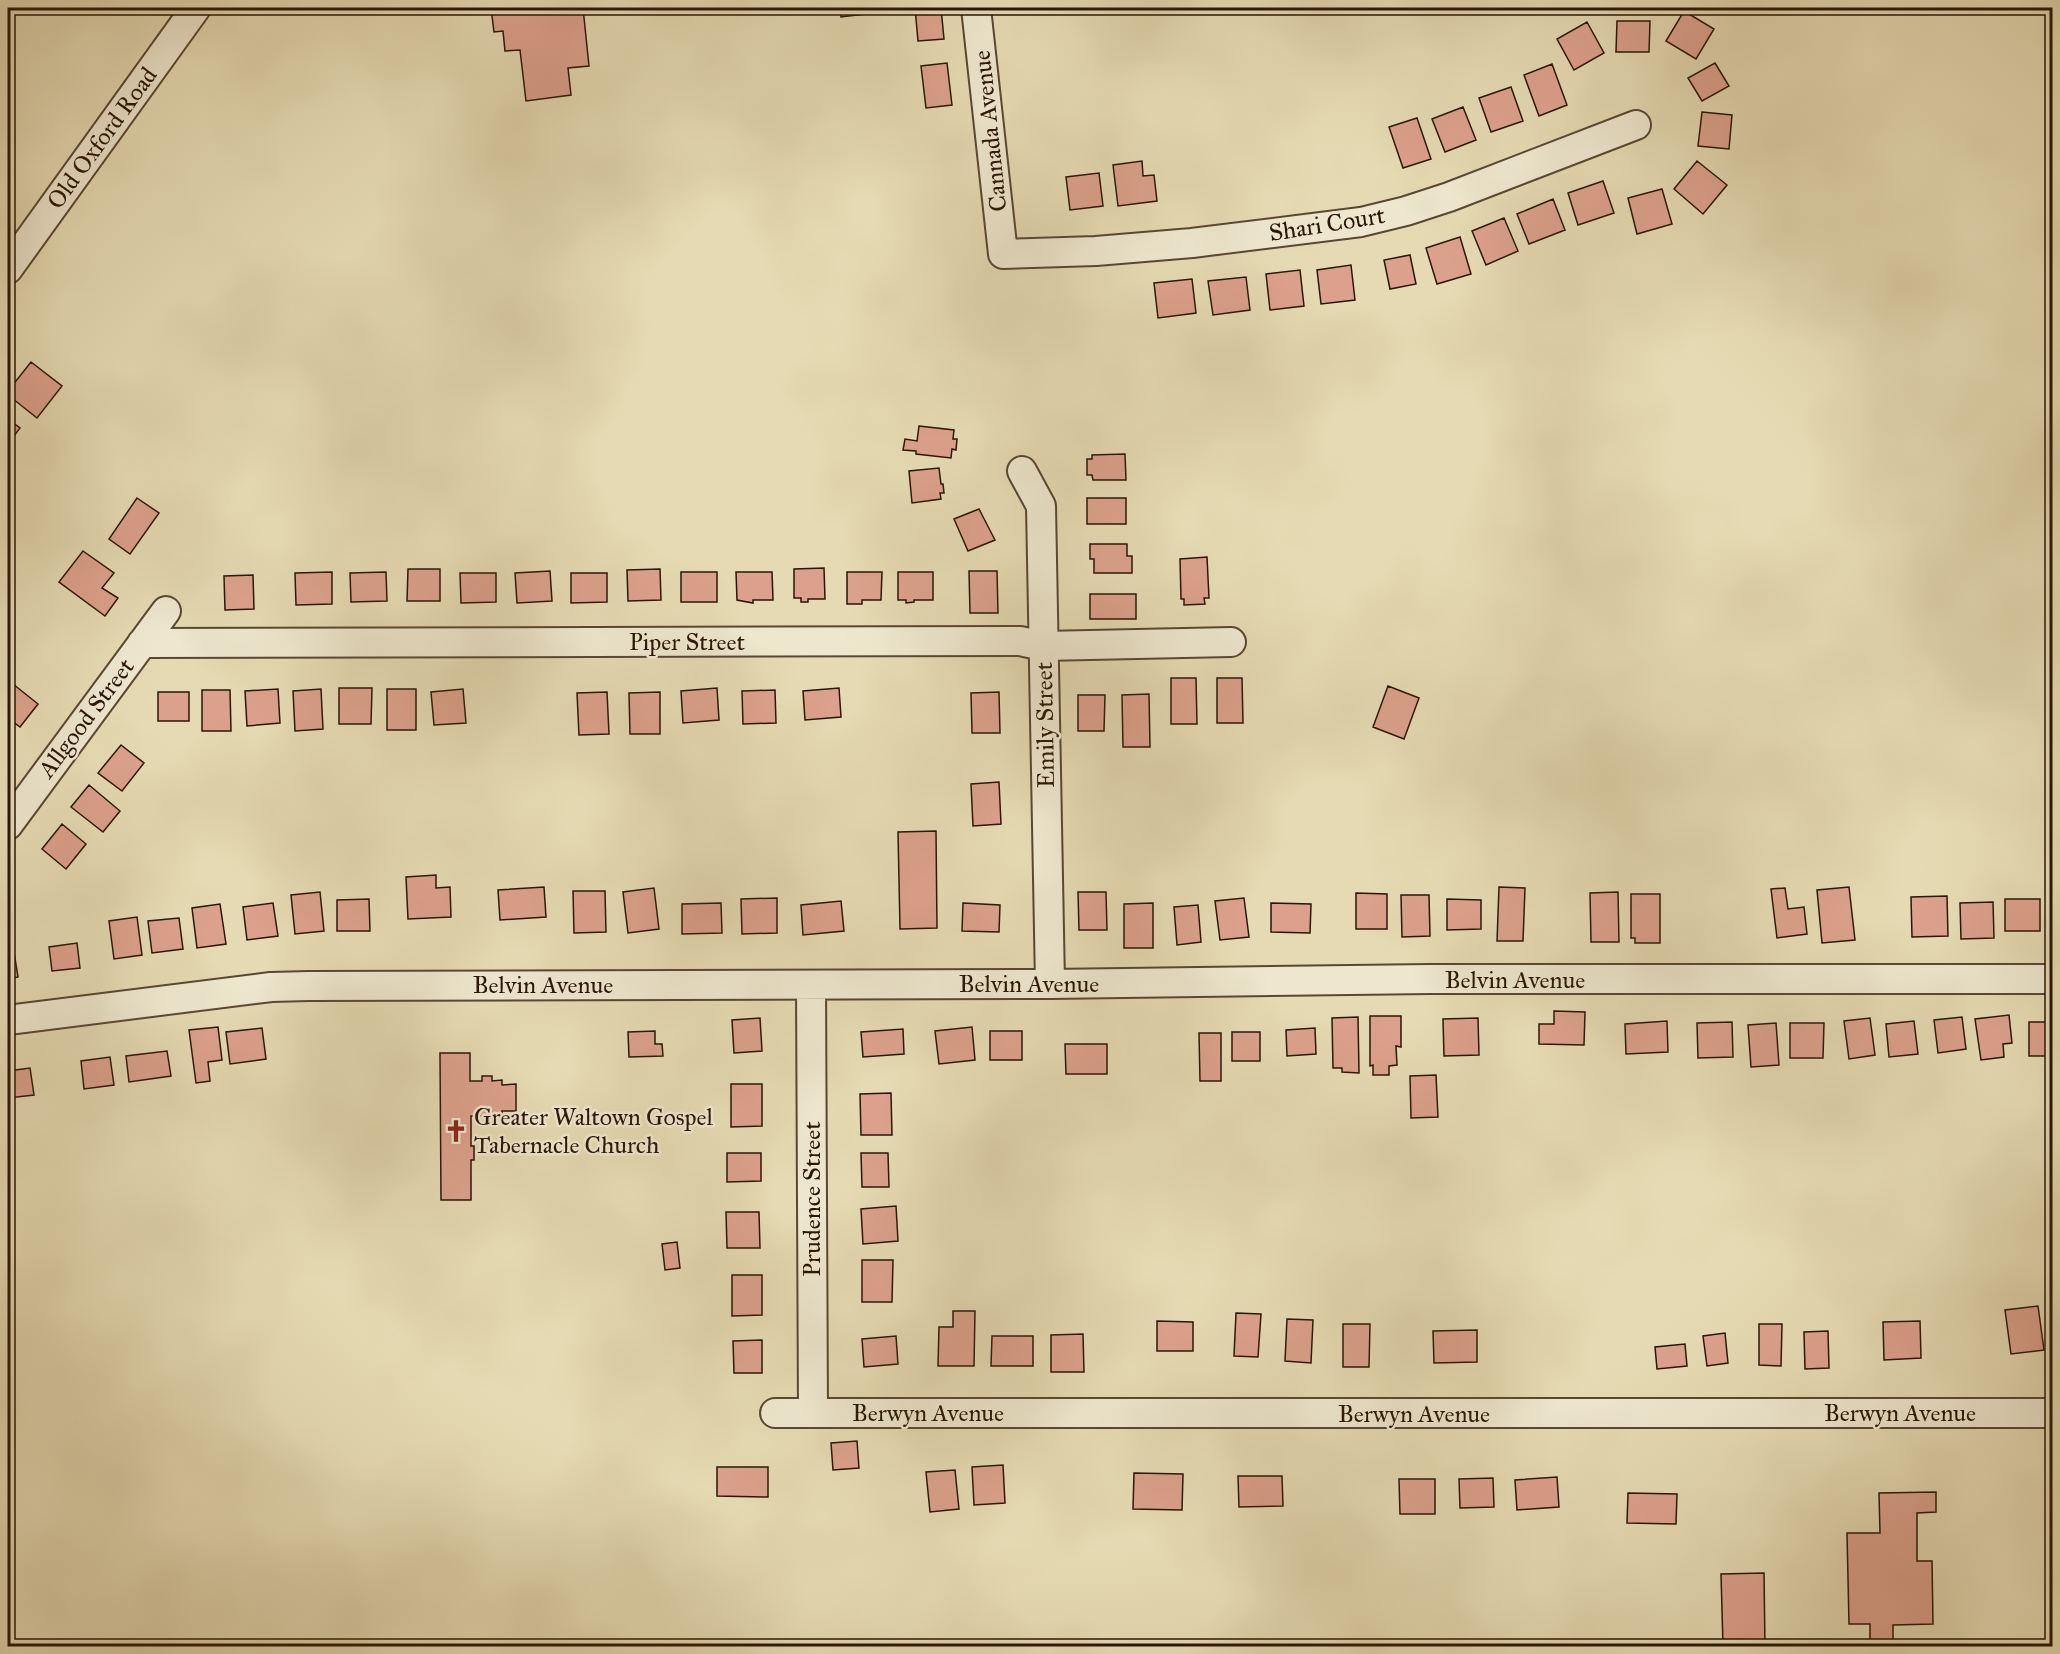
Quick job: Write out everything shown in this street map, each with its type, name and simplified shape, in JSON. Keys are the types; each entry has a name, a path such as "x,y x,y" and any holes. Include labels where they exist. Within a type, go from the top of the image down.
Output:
{"street":[{"name":"Old Oxford Road","path":"8,269 196,8"},
{"name":"Cannada Avenue","path":"976,8 1003,254"},
{"name":"Shari Court","path":"1003,254 1096,251 1192,243 1361,222 1406,212 1449,197 1636,125"},
{"name":"Emily Street","path":"1022,471 1041,506 1050,984"},
{"name":"Allgood Street","path":"8,825 166,611"},
{"name":"Piper Street","path":"142,643 1020,641 1043,646 1231,642"},
{"name":"Belvin Avenue","path":"8,1020 271,987 2052,979"},
{"name":"Prudence Street","path":"811,985 813,1413"},
{"name":"Berwyn Avenue","path":"775,1413 2052,1413"}],"building":[{"path":"491,8 583,8 589,66 568,68 571,95 526,101 520,50 505,51 503,31 494,32"},
{"path":"840,8 874,8 874,13 841,17"},
{"path":"915,8 941,8 944,39 918,41"},
{"path":"2048,8 2052,8 2052,38"},
{"path":"1684,11 1714,29 1696,59 1666,41"},
{"path":"1617,21 1650,21 1649,52 1616,52"},
{"path":"1587,22 1604,53 1574,70 1557,39"},
{"path":"947,63 952,105 926,108 921,66"},
{"path":"1715,63 1729,86 1702,101 1688,78"},
{"path":"1552,64 1567,105 1539,116 1524,75"},
{"path":"1511,87 1523,121 1491,132 1479,98"},
{"path":"1463,107 1476,140 1445,152 1432,119"},
{"path":"1702,112 1732,115 1729,149 1698,146"},
{"path":"1417,118 1431,159 1403,168 1389,127"},
{"path":"1142,161 1143,176 1154,175 1157,201 1118,206 1113,165"},
{"path":"1697,161 1727,185 1703,214 1674,189"},
{"path":"1099,173 1103,206 1070,210 1066,177"},
{"path":"1603,181 1614,213 1578,225 1568,193"},
{"path":"1662,189 1672,224 1637,234 1628,198"},
{"path":"1553,199 1565,230 1529,244 1517,214"},
{"path":"1504,218 1518,251 1486,265 1472,231"},
{"path":"1460,237 1471,274 1437,284 1426,248"},
{"path":"1410,255 1416,284 1390,289 1384,260"},
{"path":"1351,265 1355,300 1321,304 1317,270"},
{"path":"1300,270 1304,306 1270,310 1266,274"},
{"path":"1246,277 1250,310 1213,315 1208,281"},
{"path":"1192,279 1196,313 1158,318 1154,283"},
{"path":"31,362 62,386 37,418 8,395 8,391"},
{"path":"8,419 20,428 8,444"},
{"path":"919,426 954,430 953,439 957,439 956,450 952,449 951,458 916,454 916,451 903,450 905,439 917,441"},
{"path":"1125,454 1126,480 1093,480 1092,475 1087,475 1087,459 1092,459 1092,455"},
{"path":"939,468 944,493 940,493 941,499 912,503 909,471"},
{"path":"137,498 159,513 130,554 109,539"},
{"path":"1087,498 1126,498 1126,524 1087,524"},
{"path":"979,509 995,540 968,551 954,519"},
{"path":"1090,544 1127,544 1127,556 1132,556 1132,573 1094,573 1094,559 1090,559"},
{"path":"83,551 114,573 102,588 118,598 105,616 59,582"},
{"path":"1207,557 1209,598 1204,598 1205,604 1184,605 1184,599 1181,599 1180,559"},
{"path":"824,568 825,599 808,599 808,602 801,602 801,598 794,598 794,569"},
{"path":"408,569 440,569 440,601 407,601"},
{"path":"660,569 661,600 628,601 627,570"},
{"path":"550,571 552,601 517,603 515,573"},
{"path":"969,571 997,571 998,613 970,613"},
{"path":"332,572 332,604 296,605 295,573"},
{"path":"386,572 387,601 351,602 350,573"},
{"path":"681,572 717,572 717,602 681,602"},
{"path":"736,572 772,572 773,600 753,600 753,603 737,600"},
{"path":"847,572 882,572 881,600 862,600 862,604 847,604"},
{"path":"898,572 933,572 933,600 914,600 914,602 906,603 906,600 898,600"},
{"path":"460,573 496,573 496,602 461,603"},
{"path":"571,573 607,573 607,602 571,603"},
{"path":"253,575 254,609 225,610 224,576"},
{"path":"1090,594 1136,594 1136,619 1090,619"},
{"path":"1171,678 1196,678 1197,724 1171,724"},
{"path":"1217,678 1242,678 1243,723 1217,723"},
{"path":"8,680 38,704 20,727 8,718"},
{"path":"1388,686 1419,698 1404,739 1373,727"},
{"path":"339,688 372,688 371,724 339,724"},
{"path":"717,688 719,720 683,723 681,691"},
{"path":"839,688 841,717 805,720 803,691"},
{"path":"278,689 280,723 247,726 245,691"},
{"path":"321,689 323,729 295,731 293,691"},
{"path":"387,689 416,689 416,730 387,730"},
{"path":"463,689 466,723 434,725 431,692"},
{"path":"202,690 230,690 231,731 202,731"},
{"path":"775,690 776,723 743,724 742,691"},
{"path":"158,692 189,692 189,721 158,721"},
{"path":"607,692 609,734 579,735 577,693"},
{"path":"660,692 660,734 630,734 629,693"},
{"path":"999,692 1000,733 972,733 971,693"},
{"path":"1149,694 1150,747 1123,747 1122,695"},
{"path":"1078,695 1105,695 1104,731 1078,731"},
{"path":"121,745 144,763 122,791 98,773"},
{"path":"999,782 1001,824 973,826 971,784"},
{"path":"89,785 120,811 103,832 71,807"},
{"path":"62,824 86,844 66,869 42,849"},
{"path":"936,831 937,928 900,929 898,832"},
{"path":"436,875 436,888 450,887 451,917 408,919 406,877"},
{"path":"544,887 546,917 500,920 498,890"},
{"path":"1499,887 1525,888 1523,941 1497,941"},
{"path":"1849,887 1855,940 1822,943 1817,890"},
{"path":"654,888 659,929 628,933 623,892"},
{"path":"1785,888 1788,909 1804,907 1807,934 1777,938 1771,889"},
{"path":"573,891 605,891 606,932 574,933"},
{"path":"320,892 324,931 295,934 291,895"},
{"path":"1078,892 1106,892 1107,930 1079,930"},
{"path":"1618,892 1619,942 1591,942 1590,893"},
{"path":"1356,893 1387,894 1387,929 1356,929"},
{"path":"1631,894 1660,894 1660,943 1635,943 1635,938 1631,938"},
{"path":"1401,895 1429,895 1430,936 1402,937"},
{"path":"1947,896 1948,936 1912,937 1911,897"},
{"path":"777,898 777,933 742,934 741,899"},
{"path":"1244,898 1249,937 1220,940 1215,901"},
{"path":"369,899 370,931 337,931 337,900"},
{"path":"1447,899 1481,900 1481,929 1447,930"},
{"path":"2005,899 2040,899 2040,931 2005,931"},
{"path":"841,901 844,931 803,935 801,905"},
{"path":"1993,902 1994,938 1961,939 1960,903"},
{"path":"273,903 278,936 247,940 243,907"},
{"path":"721,903 722,933 682,934 682,904"},
{"path":"963,903 1000,905 999,932 962,931"},
{"path":"1153,903 1153,948 1124,948 1124,904"},
{"path":"1271,903 1311,904 1310,933 1271,932"},
{"path":"220,904 226,944 197,948 192,908"},
{"path":"1198,905 1201,942 1177,945 1174,907"},
{"path":"137,917 142,955 114,959 109,921"},
{"path":"179,918 183,949 152,953 148,921"},
{"path":"77,943 80,968 52,971 49,947"},
{"path":"13,946 18,977 8,979 8,947"},
{"path":"1554,1011 1585,1012 1584,1045 1539,1044 1539,1024 1554,1024"},
{"path":"2009,1015 2012,1043 2003,1044 2004,1057 1981,1060 1975,1019"},
{"path":"1370,1016 1401,1016 1401,1047 1396,1046 1397,1065 1389,1066 1389,1075 1373,1075 1373,1065 1370,1066"},
{"path":"1358,1017 1359,1073 1342,1072 1342,1068 1333,1068 1332,1018"},
{"path":"1962,1017 1966,1049 1938,1053 1934,1020"},
{"path":"760,1018 762,1051 734,1053 732,1020"},
{"path":"1478,1018 1479,1055 1444,1056 1443,1019"},
{"path":"1870,1018 1875,1055 1849,1059 1844,1021"},
{"path":"1667,1021 1668,1052 1626,1054 1625,1024"},
{"path":"1914,1021 1918,1054 1889,1057 1886,1024"},
{"path":"1732,1022 1733,1057 1698,1058 1697,1023"},
{"path":"2029,1022 2052,1022 2052,1056 2029,1056"},
{"path":"1776,1023 1779,1065 1751,1067 1748,1025"},
{"path":"1790,1023 1824,1023 1823,1058 1790,1058"},
{"path":"218,1027 222,1060 208,1062 210,1081 196,1083 189,1030"},
{"path":"972,1027 975,1060 939,1064 935,1031"},
{"path":"262,1028 266,1059 230,1064 226,1032"},
{"path":"1315,1028 1316,1054 1287,1056 1286,1030"},
{"path":"903,1029 904,1054 863,1057 861,1032"},
{"path":"655,1031 655,1044 662,1044 663,1056 629,1057 628,1032"},
{"path":"990,1031 1022,1031 1022,1060 990,1060"},
{"path":"1232,1032 1260,1032 1260,1061 1232,1061"},
{"path":"1199,1033 1221,1033 1221,1081 1200,1081"},
{"path":"1065,1044 1107,1044 1107,1074 1066,1074"},
{"path":"167,1051 171,1076 129,1082 126,1056"},
{"name":"Greater Waltown Gospel Tabernacle Church","path":"440,1053 470,1053 470,1081 482,1081 482,1076 492,1076 492,1081 502,1080 502,1085 516,1084 516,1111 502,1111 502,1116 471,1116 471,1146 474,1146 474,1160 471,1160 471,1200 441,1200"},
{"path":"110,1057 114,1085 84,1089 81,1061"},
{"path":"30,1068 34,1095 8,1098 8,1071"},
{"path":"1436,1075 1438,1117 1411,1118 1410,1076"},
{"path":"731,1084 762,1084 762,1126 731,1127"},
{"path":"891,1093 892,1135 861,1135 860,1094"},
{"path":"727,1153 761,1153 761,1181 727,1182"},
{"path":"861,1153 888,1153 889,1187 862,1187"},
{"path":"896,1206 898,1241 863,1244 861,1209"},
{"path":"726,1212 759,1212 760,1248 727,1248"},
{"path":"677,1242 680,1268 665,1270 662,1244"},
{"path":"862,1260 893,1260 892,1302 862,1302"},
{"path":"732,1275 762,1275 762,1315 732,1316"},
{"path":"2038,1306 2044,1350 2011,1354 2005,1310"},
{"path":"953,1311 975,1311 974,1366 938,1366 939,1327 953,1327"},
{"path":"1236,1313 1261,1314 1258,1357 1234,1356"},
{"path":"1287,1319 1313,1320 1311,1363 1285,1361"},
{"path":"1157,1321 1193,1322 1193,1351 1157,1351"},
{"path":"1920,1321 1921,1358 1884,1360 1883,1322"},
{"path":"1343,1324 1370,1324 1369,1367 1343,1367"},
{"path":"1759,1324 1782,1324 1781,1366 1759,1365"},
{"path":"1477,1330 1477,1362 1434,1363 1433,1331"},
{"path":"1828,1331 1829,1368 1805,1369 1804,1332"},
{"path":"1725,1333 1728,1363 1707,1366 1703,1336"},
{"path":"1083,1334 1084,1372 1051,1372 1051,1335"},
{"path":"896,1336 898,1364 864,1367 862,1339"},
{"path":"992,1336 1033,1336 1033,1366 991,1366"},
{"path":"762,1340 762,1373 734,1373 733,1341"},
{"path":"1685,1344 1687,1366 1657,1369 1655,1347"},
{"path":"857,1441 859,1468 833,1470 831,1443"},
{"path":"1003,1465 1005,1503 974,1505 972,1467"},
{"path":"717,1467 768,1467 768,1497 717,1496"},
{"path":"955,1470 959,1509 930,1512 926,1472"},
{"path":"1134,1473 1183,1474 1182,1510 1133,1509"},
{"path":"1238,1476 1282,1476 1283,1506 1239,1507"},
{"path":"1557,1477 1559,1507 1517,1510 1515,1480"},
{"path":"1493,1478 1494,1507 1460,1508 1459,1479"},
{"path":"1399,1479 1435,1479 1435,1514 1400,1514"},
{"path":"1936,1492 1936,1512 1917,1513 1917,1561 1932,1561 1933,1624 1893,1625 1893,1646 1870,1646 1870,1624 1849,1624 1847,1533 1880,1533 1879,1493"},
{"path":"1628,1493 1677,1494 1676,1524 1627,1523"},
{"path":"1764,1573 1765,1646 1723,1646 1721,1574"}],"place":[{"name":"Greater Waltown Gospel Tabernacle Church","path":"456,1131"}]}
